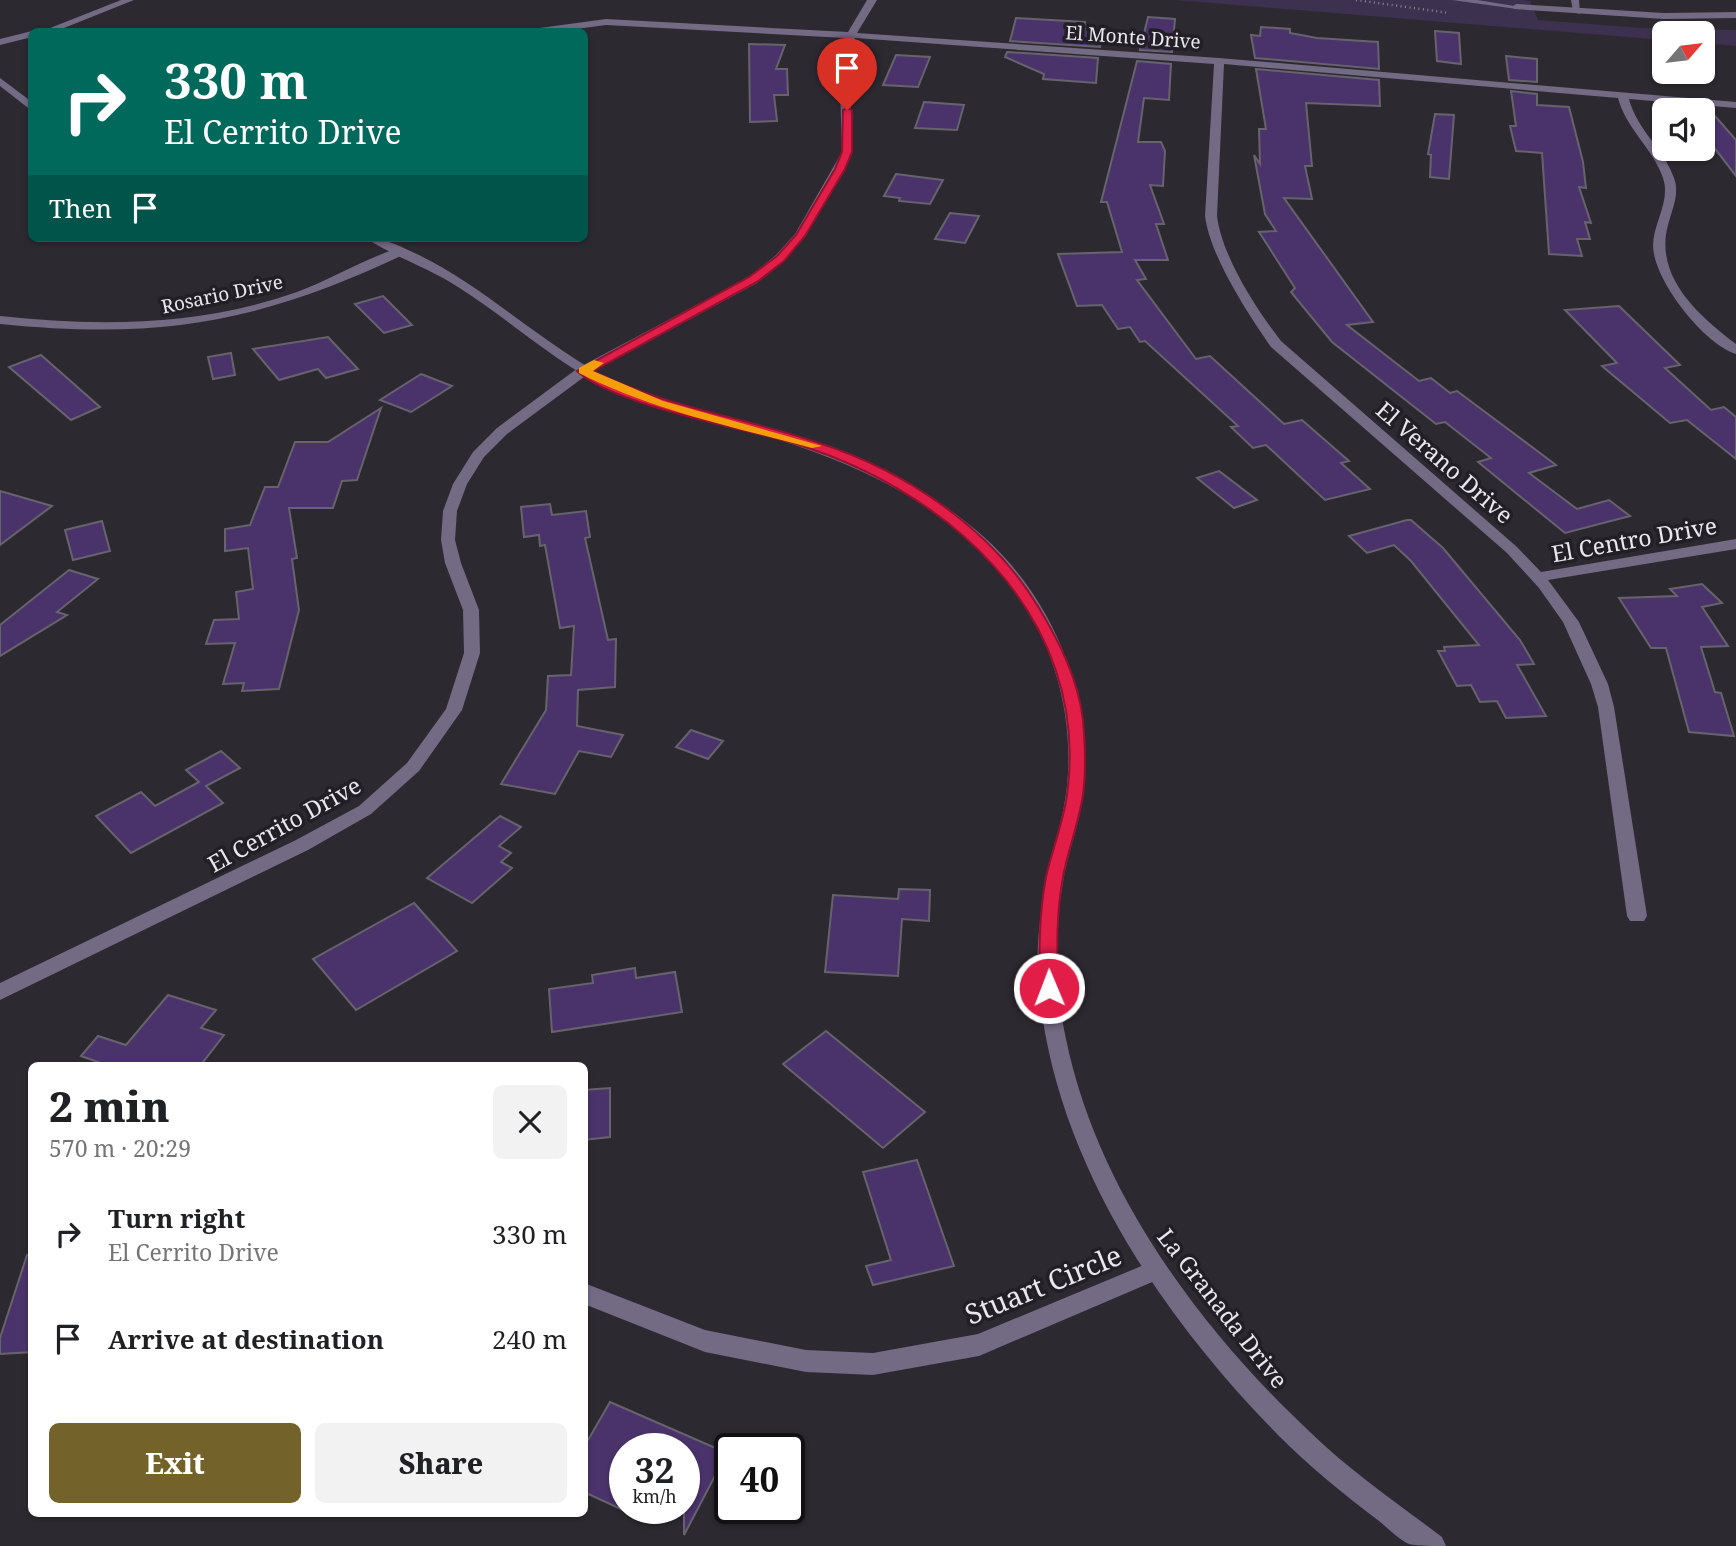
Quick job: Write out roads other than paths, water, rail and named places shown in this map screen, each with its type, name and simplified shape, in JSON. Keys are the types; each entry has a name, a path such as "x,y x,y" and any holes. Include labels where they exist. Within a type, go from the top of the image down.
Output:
{"street":[{"path":"55,28 129,0"},
{"name":"El Cerrito Drive","path":"0,992 302,845 365,810 413,767 454,710 467,680 472,653 471,610 453,563 448,540 450,511 460,484 478,455 502,431 583,371 753,280 780,258 800,236 847,152 844,55 851,35 872,0"},
{"path":"1517,7 1577,12 1736,15"},
{"name":"El Monte Drive","path":"559,28 606,22 851,35 1219,61 1736,106"},
{"path":"0,42 28,35"},
{"name":"El Verano Drive","path":"1219,61 1211,216 1213,233 1254,314 1276,344 1539,578 1574,623 1599,675 1606,707 1637,916"},
{"path":"0,81 28,105"},
{"path":"1623,96 1630,122 1658,157 1669,178 1671,200 1661,230 1659,248 1663,269 1676,293 1693,314 1736,351"},
{"name":"La Granada Drive","path":"381,242 468,288 583,371 621,390 659,403 815,445 867,466 912,491 986,546 1013,576 1054,645 1066,679 1075,720 1075,794 1055,877 1048,926 1048,980 1055,1037 1070,1095 1094,1157 1156,1270 1229,1364 1301,1441 1433,1546"},
{"name":"Rosario Drive","path":"0,320 97,330 188,324 293,299 401,251"},
{"name":"El Centro Drive","path":"1539,578 1736,544"},
{"name":"Stuart Circle","path":"588,1295 705,1340 806,1361 873,1364 979,1345 1156,1270"}],"lane":[{"path":"1456,0 1517,7"},
{"path":"1575,0 1577,12"}]}
